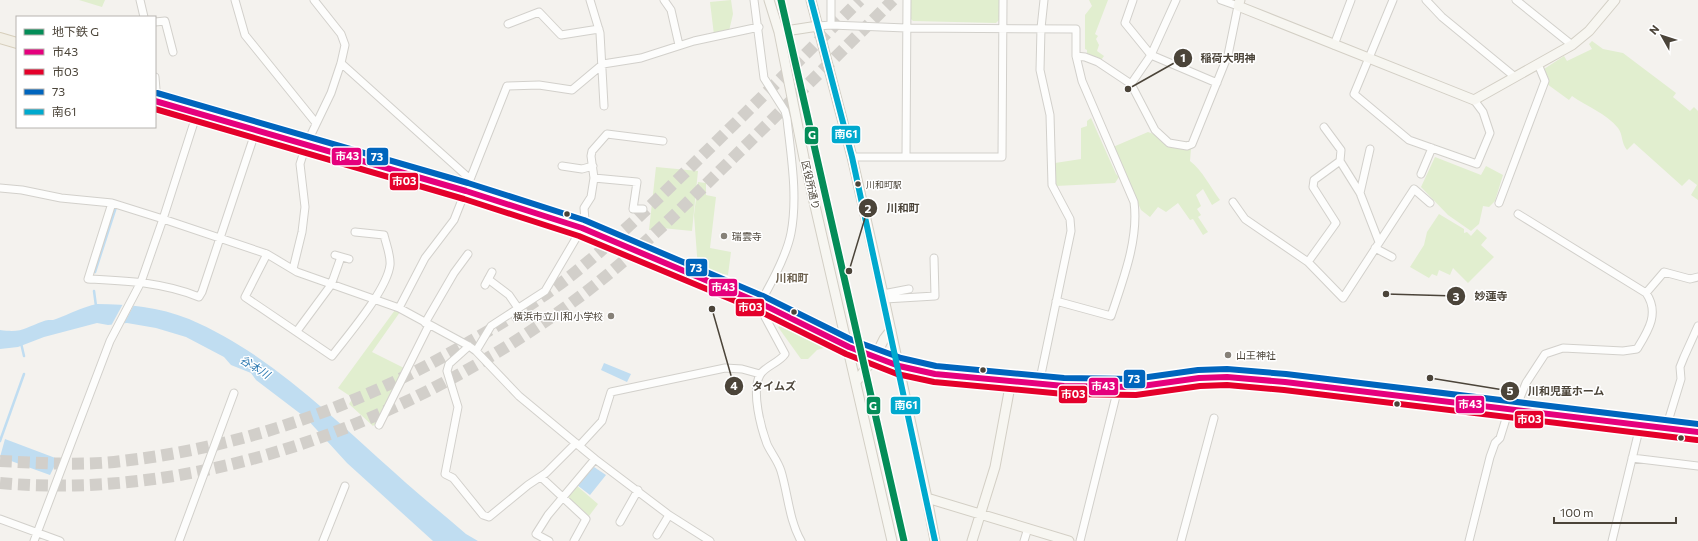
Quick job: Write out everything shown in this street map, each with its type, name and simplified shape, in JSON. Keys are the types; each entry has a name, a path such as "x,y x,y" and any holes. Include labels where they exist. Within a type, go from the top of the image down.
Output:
{"main road":[{"path":"0,38 16,43"},
{"path":"156,101 466,191 582,228 763,304 849,347 898,366 935,374 1039,384 1118,388 1155,385 1199,378 1227,377 1285,382 1698,432"}],"street":[{"path":"140,0 144,16"},
{"path":"235,0 246,35 316,123"},
{"path":"293,269 302,232 305,207 300,164 306,145 331,93 345,45 341,34 314,0"},
{"path":"590,0 599,29 603,64 604,106"},
{"path":"664,0 671,10 679,45"},
{"path":"754,0 759,27 764,78 785,111 791,158 793,197 791,232 763,304 765,317 784,354 780,360 760,374 757,385 758,411 767,445 780,469 795,526 801,541"},
{"name":"区役所通り","path":"769,0 779,32 804,158 849,347 892,541"},
{"path":"812,0 852,157 884,296 935,541"},
{"path":"831,0 831,25"},
{"path":"906,157 907,0"},
{"path":"852,157 1002,157 1003,0"},
{"path":"1039,384 1070,231 1070,219 1052,185 1050,115 1040,70 1041,28 1044,0"},
{"path":"1133,0 1125,23 1151,55 1217,83"},
{"path":"1131,84 1151,55 1176,0"},
{"path":"1221,0 1239,3 1334,45 1370,59 1474,100 1483,112 1490,133 1477,164 1409,140 1354,94 1370,59 1393,0"},
{"path":"1334,45 1352,0"},
{"path":"1426,0 1442,17 1515,77"},
{"path":"1516,0 1572,45"},
{"path":"1474,100 1572,45 1589,31 1615,0"},
{"path":"1076,56 1085,56 1098,62 1131,84 1155,130 1169,143 1188,146 1192,144 1228,55 1239,3"},
{"path":"508,24 539,12 561,34 599,29"},
{"path":"156,22 165,21 173,52"},
{"path":"779,32 831,25 906,28 1003,27 1076,29 1076,56 1082,81 1134,202 1136,223 1123,280 1111,316 1056,302"},
{"path":"399,308 424,258 454,220 507,86 539,85 572,90 603,64 641,58 679,45 759,27"},
{"path":"341,63 470,179"},
{"path":"1499,203 1545,81 1538,64"},
{"path":"34,541 110,341 140,284 163,219 197,113"},
{"path":"1324,127 1341,150 1340,161 1360,193 1379,242"},
{"path":"112,203 88,279 175,288 199,297 202,292 256,130"},
{"path":"476,351 491,326 545,291 582,228 585,220 584,208 591,196 594,178 592,152 607,134 663,141"},
{"path":"1421,174 1432,148"},
{"path":"1360,193 1370,149"},
{"path":"791,158 804,158"},
{"path":"1308,262 1336,223 1313,186 1314,180 1340,161"},
{"path":"562,166 582,169 593,166"},
{"path":"594,178 637,182 633,209 642,209"},
{"path":"0,188 61,198 112,203 267,254 297,272 399,308 476,351 519,396 577,445 669,515 710,541"},
{"path":"1233,202 1245,219 1308,262 1343,298 1414,189 1430,203"},
{"path":"1469,541 1490,457 1495,443 1500,438 1526,383 1545,354 1563,348 1623,351 1637,349 1648,332 1652,320 1653,311 1651,301 1646,293 1518,214"},
{"path":"267,254 245,297 332,356 374,299 383,284 390,265 384,235 354,232"},
{"path":"1375,248 1392,257"},
{"path":"379,425 427,324 454,273 468,254"},
{"path":"297,331 331,285 338,256 349,259"},
{"path":"884,296 935,296 934,258"},
{"path":"492,272 486,282 509,295 518,308"},
{"path":"1646,293 1664,272 1690,279 1698,277"},
{"path":"884,296 909,289"},
{"path":"1666,428 1681,379 1682,362 1698,326"},
{"path":"856,382 866,368 876,358 884,339 891,330"},
{"path":"469,346 449,364 448,371 458,407 445,474 453,478 483,515 489,517 528,485 541,477 602,421 611,392 625,391 725,368 742,369 760,374"},
{"path":"972,541 995,467 1011,381"},
{"path":"1080,541 1118,388"},
{"path":"179,541 234,393"},
{"path":"1181,541 1214,418"},
{"path":"1612,541 1640,426"},
{"path":"1632,458 1698,466"},
{"path":"549,541 536,534 548,515 595,459"},
{"path":"541,477 586,519 574,541"},
{"path":"324,541 345,486"},
{"path":"620,522 638,490"},
{"path":"927,498 1070,541"},
{"path":"657,534 669,515"},
{"path":"0,519 60,541"},
{"path":"1024,541 1028,528"}],"green space":[{"path":"79,0 105,0 102,7"},
{"path":"731,0 733,14 729,31 714,35 710,2"},
{"path":"911,0 1000,0 1000,19 996,23 913,21 910,18"},
{"path":"1089,0 1108,0 1095,34 1098,36 1096,39 1099,45 1097,51 1104,56 1101,60 1087,53 1087,50 1085,49 1085,15 1092,6"},
{"path":"1592,41 1603,49 1623,53 1676,93 1673,97 1690,111 1694,107 1698,111 1698,200 1691,195 1697,185 1689,179 1682,186 1634,143 1627,150 1620,130 1608,118 1572,96 1569,100 1547,84 1549,79 1544,69 1564,56 1567,61 1592,49 1589,44"},
{"path":"1091,118 1116,174 1119,177 1115,183 1056,186 1055,163 1081,159 1081,128 1087,126 1087,121"},
{"path":"1148,132 1191,148 1190,161 1203,174 1220,200 1212,205 1203,189 1196,195 1201,206 1197,209 1201,215 1198,217 1208,232 1203,235 1193,219 1190,220 1178,203 1166,212 1158,207 1150,217 1141,210 1113,147"},
{"path":"1435,157 1481,175 1486,166 1503,175 1495,201 1489,207 1483,206 1479,224 1471,231 1448,215 1421,187"},
{"path":"656,167 698,171 692,231 662,228 660,234 655,233 656,230 649,230"},
{"path":"698,182 706,183 706,195 716,197 710,248 731,252 728,275 698,269 694,215"},
{"path":"1439,214 1464,229 1464,233 1467,232 1471,236 1477,229 1487,238 1481,245 1494,257 1468,283 1453,268 1450,275 1439,270 1437,276 1432,274 1429,278 1410,267 1424,245 1427,232"},
{"path":"395,310 400,312 372,352 404,368 378,421 373,426 349,404 353,398 338,388"},
{"path":"782,325 823,346 824,348 817,350 808,359 801,359 778,327"},
{"path":"577,486 598,504 589,516 569,498 569,495"}],"water":[{"name":"谷本川","path":"97,304 143,307 178,315 218,333 246,349 298,387 404,481 466,534 478,541 433,541 347,463 306,418 256,380 251,373 231,365 224,357 186,337 156,328 127,323 108,325 97,323 44,337 18,347 0,349 0,330 14,331 23,329 46,320 54,320"},
{"path":"604,363 631,374 627,382 601,370"},
{"path":"5,439 58,459 50,475 0,457"},
{"path":"594,467 606,475 590,495 577,485"}],"pier":[{"path":"124,302 135,303 123,325 111,326"}],"waterway":[{"path":"95,272 116,207"},
{"path":"94,291 96,306"},
{"path":"21,343 24,356"},
{"path":"0,441 24,374"}],"tunnel":[{"path":"0,461 61,464 107,463 168,454 214,445 259,433 346,403 430,364 523,309 561,283 592,259 663,194 860,0"},
{"path":"0,483 78,485 157,479 234,464 310,441 384,412 455,377 522,337 586,292 625,260 699,191 893,0"}],"metro line":[{"name":"G","path":"781,0 904,541"}],"transit line":[{"name":"南61","path":"811,0 852,157 935,541"},
{"name":"73","path":"157,93 468,183 584,220 763,296 852,340 901,358 936,366 1064,378 1134,379 1198,370 1227,369 1286,374 1698,424"},
{"name":"市43","path":"156,101 466,191 582,228 760,303 849,347 899,366 935,374 1064,386 1135,387 1199,378 1227,377 1285,382 1698,432"},
{"name":"市03","path":"156,109 464,199 579,236 757,310 846,354 897,374 934,382 1064,394 1136,395 1200,386 1227,385 1284,390 1697,440"}],"place":[{"name":"稲荷大明神","path":"1128,89"},
{"name":"川和町駅","path":"858,184"},
{"name":"瑞雲寺","path":"724,236"},
{"name":"川和町","path":"849,271"},
{"name":"妙蓮寺","path":"1386,294"},
{"name":"タイムズ","path":"712,309"},
{"name":"横浜市立川和小学校","path":"611,316"},
{"name":"山王神社","path":"1228,355"},
{"name":"川和児童ホーム","path":"1430,378"}],"district":[{"name":"川和町","path":"792,278"}]}
